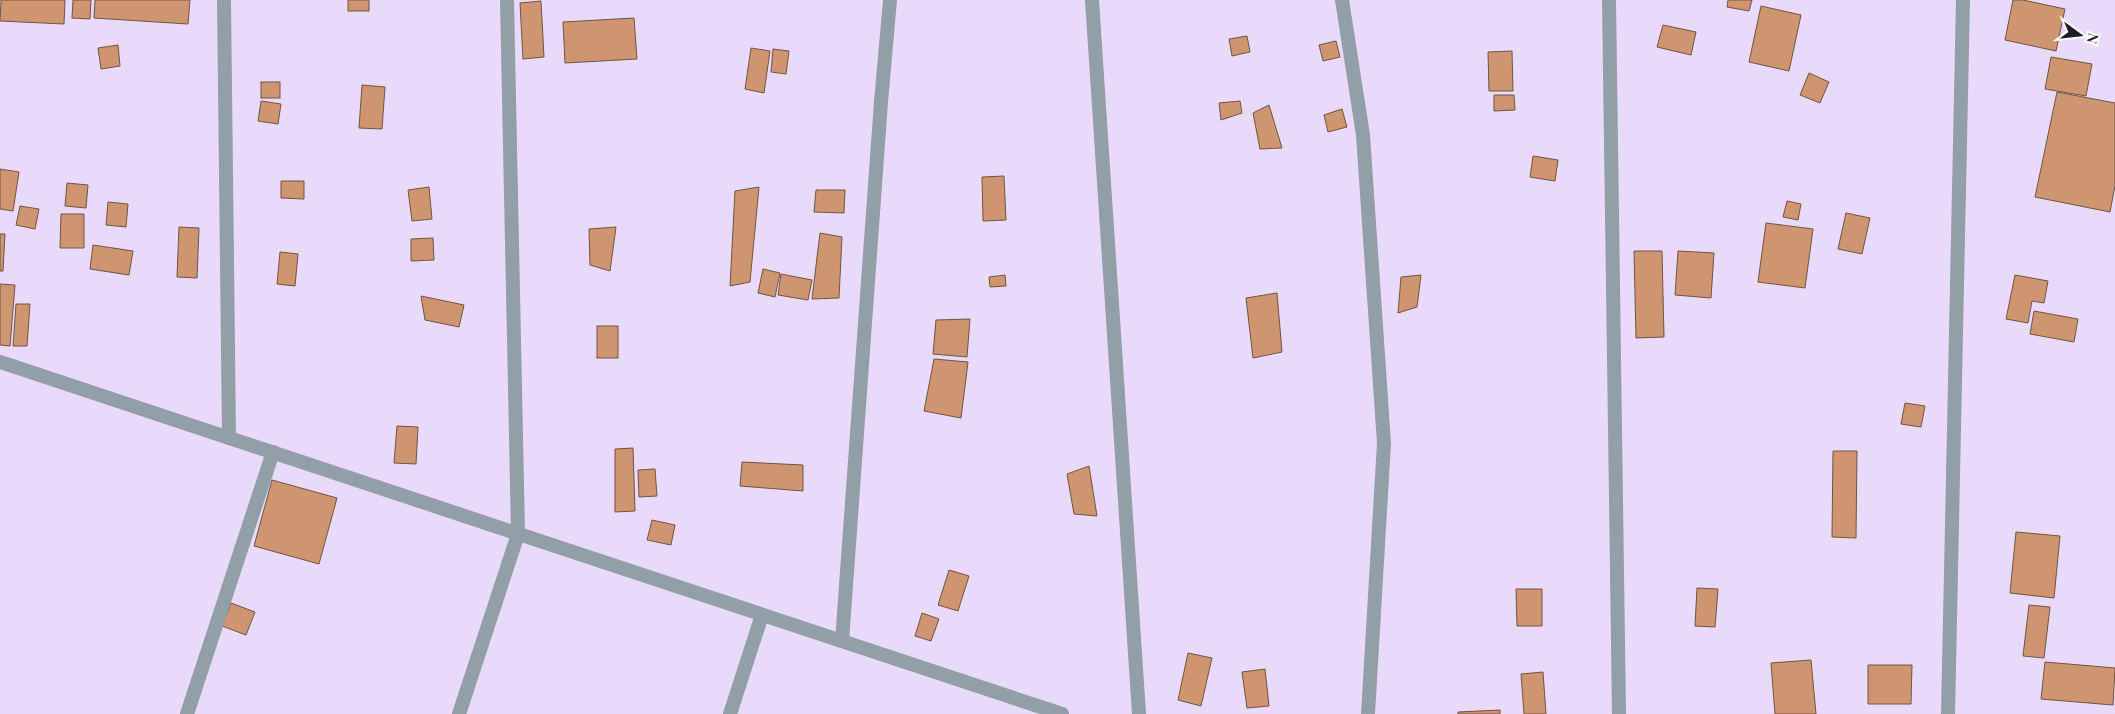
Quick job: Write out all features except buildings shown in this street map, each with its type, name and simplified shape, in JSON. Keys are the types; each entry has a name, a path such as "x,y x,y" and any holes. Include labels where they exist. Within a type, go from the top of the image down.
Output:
{"street":[{"path":"224,0 229,438"},
{"path":"459,714 518,534 508,0"},
{"path":"842,641 880,112 890,0"},
{"path":"1092,0 1139,714"},
{"path":"1342,0 1364,135 1384,443 1368,714"},
{"path":"1609,0 1619,714"},
{"path":"1948,714 1964,0"},
{"path":"0,362 842,641 1021,708 1062,714"},
{"path":"187,714 273,452"},
{"path":"730,714 762,614"}]}
